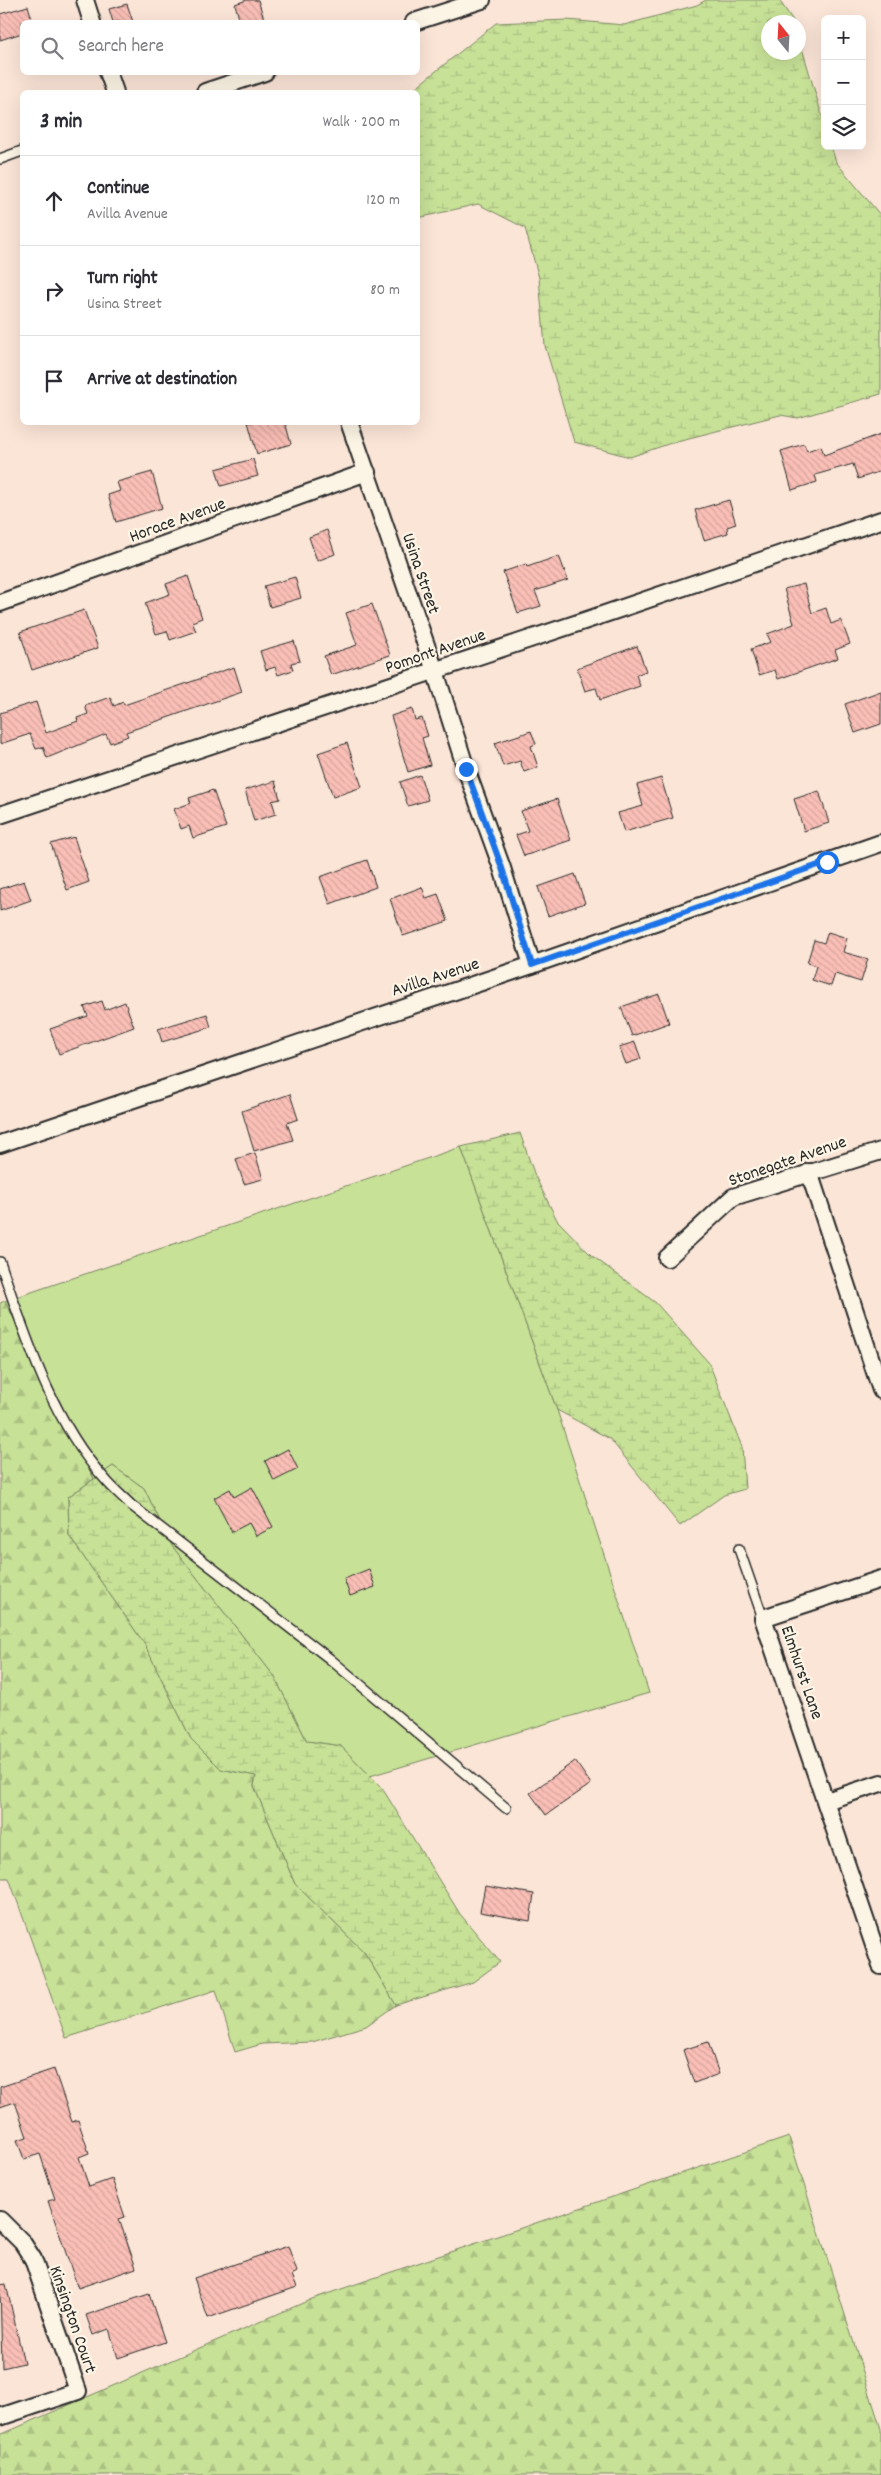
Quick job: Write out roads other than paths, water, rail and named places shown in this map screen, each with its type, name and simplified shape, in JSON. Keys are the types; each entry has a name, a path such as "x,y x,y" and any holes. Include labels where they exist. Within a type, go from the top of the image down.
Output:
{"street":[{"path":"85,0 91,20"},
{"path":"419,20 466,3 482,0"},
{"path":"109,75 114,90"},
{"path":"219,90 233,88 260,75"},
{"name":"Usina Street","path":"350,425 435,671 466,769 502,868 532,965"},
{"name":"Horace Avenue","path":"0,602 366,472"},
{"name":"Pomont Avenue","path":"0,815 435,671 881,520"},
{"name":"Avilla Avenue","path":"0,1144 532,965 881,843"},
{"name":"Stonegate Avenue","path":"667,1258 733,1197 881,1150"},
{"path":"810,1172 881,1390"},
{"name":"Elmhurst Lane","path":"881,1579 763,1618 881,1966"},
{"path":"826,1801 881,1782"},
{"name":"Kinsington Court","path":"0,2220 22,2242 33,2259 78,2391 0,2417"}],"lane":[{"path":"0,159 20,152"},
{"path":"0,1262 32,1355 48,1390 79,1446 103,1477 131,1505 322,1653 506,1808"},
{"path":"739,1549 763,1618"}]}
